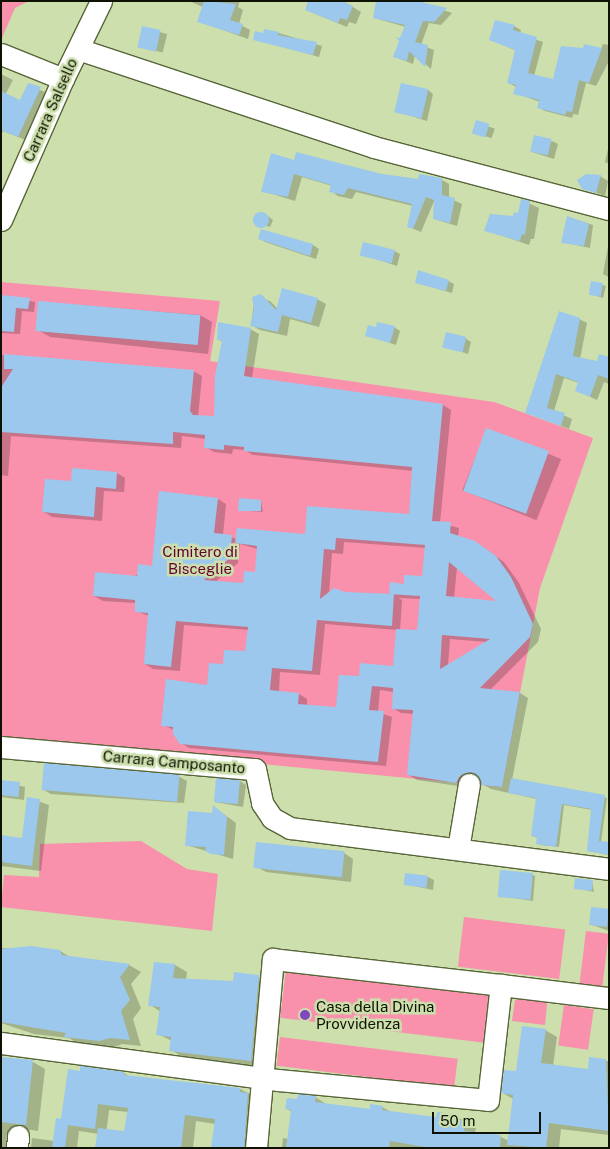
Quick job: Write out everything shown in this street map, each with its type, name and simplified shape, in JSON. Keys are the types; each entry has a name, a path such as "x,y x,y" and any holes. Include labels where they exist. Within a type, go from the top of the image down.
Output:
{"lane":[{"name":"Carrara Salsello","path":"1,220 63,79 101,1"},
{"path":"78,49 374,147 609,209"},
{"path":"1,54 63,79"},
{"name":"Carrara Camposanto","path":"1,747 254,769 262,804 272,818 290,828 609,869"},
{"path":"458,849 470,784"},
{"path":"256,1148 273,959 609,998"},
{"path":"1,1043 263,1078 488,1100 501,985"}],"green space":[{"path":"1,1 29,1 15,8 2,38"},
{"name":"Cimitero di Bisceglie","path":"1,282 220,301 210,361 494,402 593,438 540,588 502,787 1,739"},
{"path":"141,841 187,869 218,874 212,931 1,907 4,875 39,877 40,844"},
{"path":"464,917 565,929 559,979 458,967"},
{"path":"586,931 609,934 602,988 579,986"},
{"path":"286,970 494,996 489,1043 280,1018"},
{"path":"523,995 543,998 547,1004 545,1025 512,1021 515,1000"},
{"path":"564,1005 594,1009 588,1050 558,1046"},
{"path":"280,1037 458,1059 454,1088 276,1066"}],"building":[{"path":"204,1 236,4 230,20 243,24 239,35 197,22"},
{"path":"308,1 341,1 353,6 347,20 340,18 338,23 305,10"},
{"path":"376,1 416,1 447,8 434,22 423,21 415,42 428,45 425,67 409,51 407,61 393,57 399,41 396,37 400,38 405,25 373,18"},
{"path":"495,20 515,25 513,30 537,37 528,73 553,79 561,46 583,48 584,44 602,48 589,83 579,80 572,112 567,111 565,115 537,108 539,100 513,94 516,85 507,83 515,50 489,40"},
{"path":"142,26 161,30 156,51 137,48"},
{"path":"264,29 279,32 278,35 317,42 313,55 253,40 255,31 263,33"},
{"path":"28,83 41,87 18,137 1,130 1,91 20,100"},
{"path":"401,83 428,89 422,119 394,112"},
{"path":"476,120 489,124 485,137 472,133"},
{"path":"534,135 552,139 548,156 530,152"},
{"path":"296,152 382,174 418,179 419,174 442,178 442,195 455,198 450,223 433,219 434,200 426,197 413,229 407,227 412,204 348,188 344,195 329,192 331,185 294,174 288,197 261,192 271,153 294,160"},
{"path":"586,174 601,175 596,193 582,189 577,180"},
{"path":"521,199 530,201 525,235 522,234 520,241 484,231 490,214 513,216 514,212 518,213"},
{"path":"258,212 264,212 269,217 267,226 258,228 253,223 253,217"},
{"path":"567,216 589,224 584,246 561,243"},
{"path":"261,229 313,244 310,256 258,239"},
{"path":"363,242 395,250 392,264 360,256"},
{"path":"418,270 449,280 446,291 415,283"},
{"path":"591,281 603,283 601,297 589,295"},
{"path":"282,288 318,298 311,323 282,315 278,332 250,326 254,309 252,297 261,294 276,310"},
{"path":"1,295 30,298 28,309 16,308 14,332 1,331"},
{"path":"38,301 200,315 198,345 35,331"},
{"path":"559,311 580,318 573,356 597,361 599,354 609,357 609,379 598,375 590,397 575,391 578,382 556,374 547,408 565,413 561,426 525,413"},
{"path":"218,322 251,328 244,376 443,404 432,521 451,522 450,533 475,541 496,556 511,577 533,624 530,637 480,688 520,692 502,787 481,785 477,775 471,772 460,776 456,783 407,775 413,710 392,709 393,688 372,686 369,710 384,711 378,762 180,744 173,734 173,727 161,726 166,679 207,685 209,663 223,664 224,650 245,651 248,627 176,621 171,667 144,664 148,613 135,612 135,600 93,596 95,572 137,576 138,564 152,566 159,491 218,498 214,533 232,535 230,558 204,580 243,583 244,571 255,572 257,546 235,543 237,528 305,534 307,506 409,514 412,467 244,451 244,447 224,445 224,450 204,448 205,435 173,432 173,444 1,432 2,386 13,369 4,369 4,354 194,370 190,411 193,415 214,416 215,376 222,340 217,340","holes":["336,538 425,545 422,576 404,575 404,584 390,582 389,594 345,592 334,588 320,599 324,549 335,550","449,562 496,601 446,596","394,594 420,596 417,630 396,629 393,666 360,663 359,676 339,675 336,707 298,704 299,693 270,690 272,668 312,671 317,620 392,626","442,635 490,639 440,669"]},
{"path":"377,322 395,326 390,343 365,336 368,325 376,327"},
{"path":"446,332 466,337 463,353 442,348"},
{"path":"486,428 549,451 526,514 463,491"},
{"path":"72,468 117,472 116,489 96,487 94,517 42,512 45,479 71,481"},
{"path":"239,498 261,500 261,511 238,511"},
{"path":"44,763 179,775 177,802 42,790"},
{"path":"216,778 240,780 238,804 214,802"},
{"path":"511,778 605,795 599,841 609,842 609,855 587,851 591,809 562,804 556,847 536,844 537,837 531,836 536,798 508,793"},
{"path":"1,780 20,782 18,797 1,795"},
{"path":"27,797 40,799 32,866 1,862 1,835 22,838"},
{"path":"213,805 227,817 224,855 211,854 205,851 206,847 185,846 188,811 212,813"},
{"path":"256,842 345,851 342,877 253,868"},
{"path":"500,870 533,873 531,900 498,897"},
{"path":"405,873 428,876 426,888 404,885"},
{"path":"575,878 593,880 592,891 574,889"},
{"path":"591,907 609,909 607,927 589,925"},
{"path":"31,946 60,950 62,955 130,964 120,977 130,1000 121,1011 130,1040 110,1038 99,1041 64,1037 66,1033 1,1022 1,949"},
{"path":"154,962 175,964 173,978 233,981 234,972 259,975 251,1061 169,1051 171,1037 156,1035 160,1007 148,1006"},
{"path":"522,1026 546,1029 541,1063 588,1069 589,1057 606,1059 609,1131 549,1123 546,1148 507,1145 513,1095 501,1093 504,1070 516,1071"},
{"path":"1,1057 33,1060 26,1125 1,1122"},
{"path":"80,1066 124,1072 124,1075 240,1088 240,1092 248,1093 244,1148 211,1148 215,1119 185,1115 181,1148 95,1148 98,1128 124,1131 128,1108 98,1104 95,1129 68,1125 65,1148 52,1148 56,1118 61,1119 68,1069 80,1071"},
{"path":"298,1094 316,1096 315,1102 370,1109 370,1104 383,1106 382,1110 436,1117 437,1112 454,1114 454,1119 465,1121 464,1131 501,1135 500,1148 431,1148 390,1141 389,1148 286,1148 291,1110 285,1109 287,1098 297,1099"}],"place":[{"name":"Casa della Divina Provvidenza","path":"305,1015"}]}
